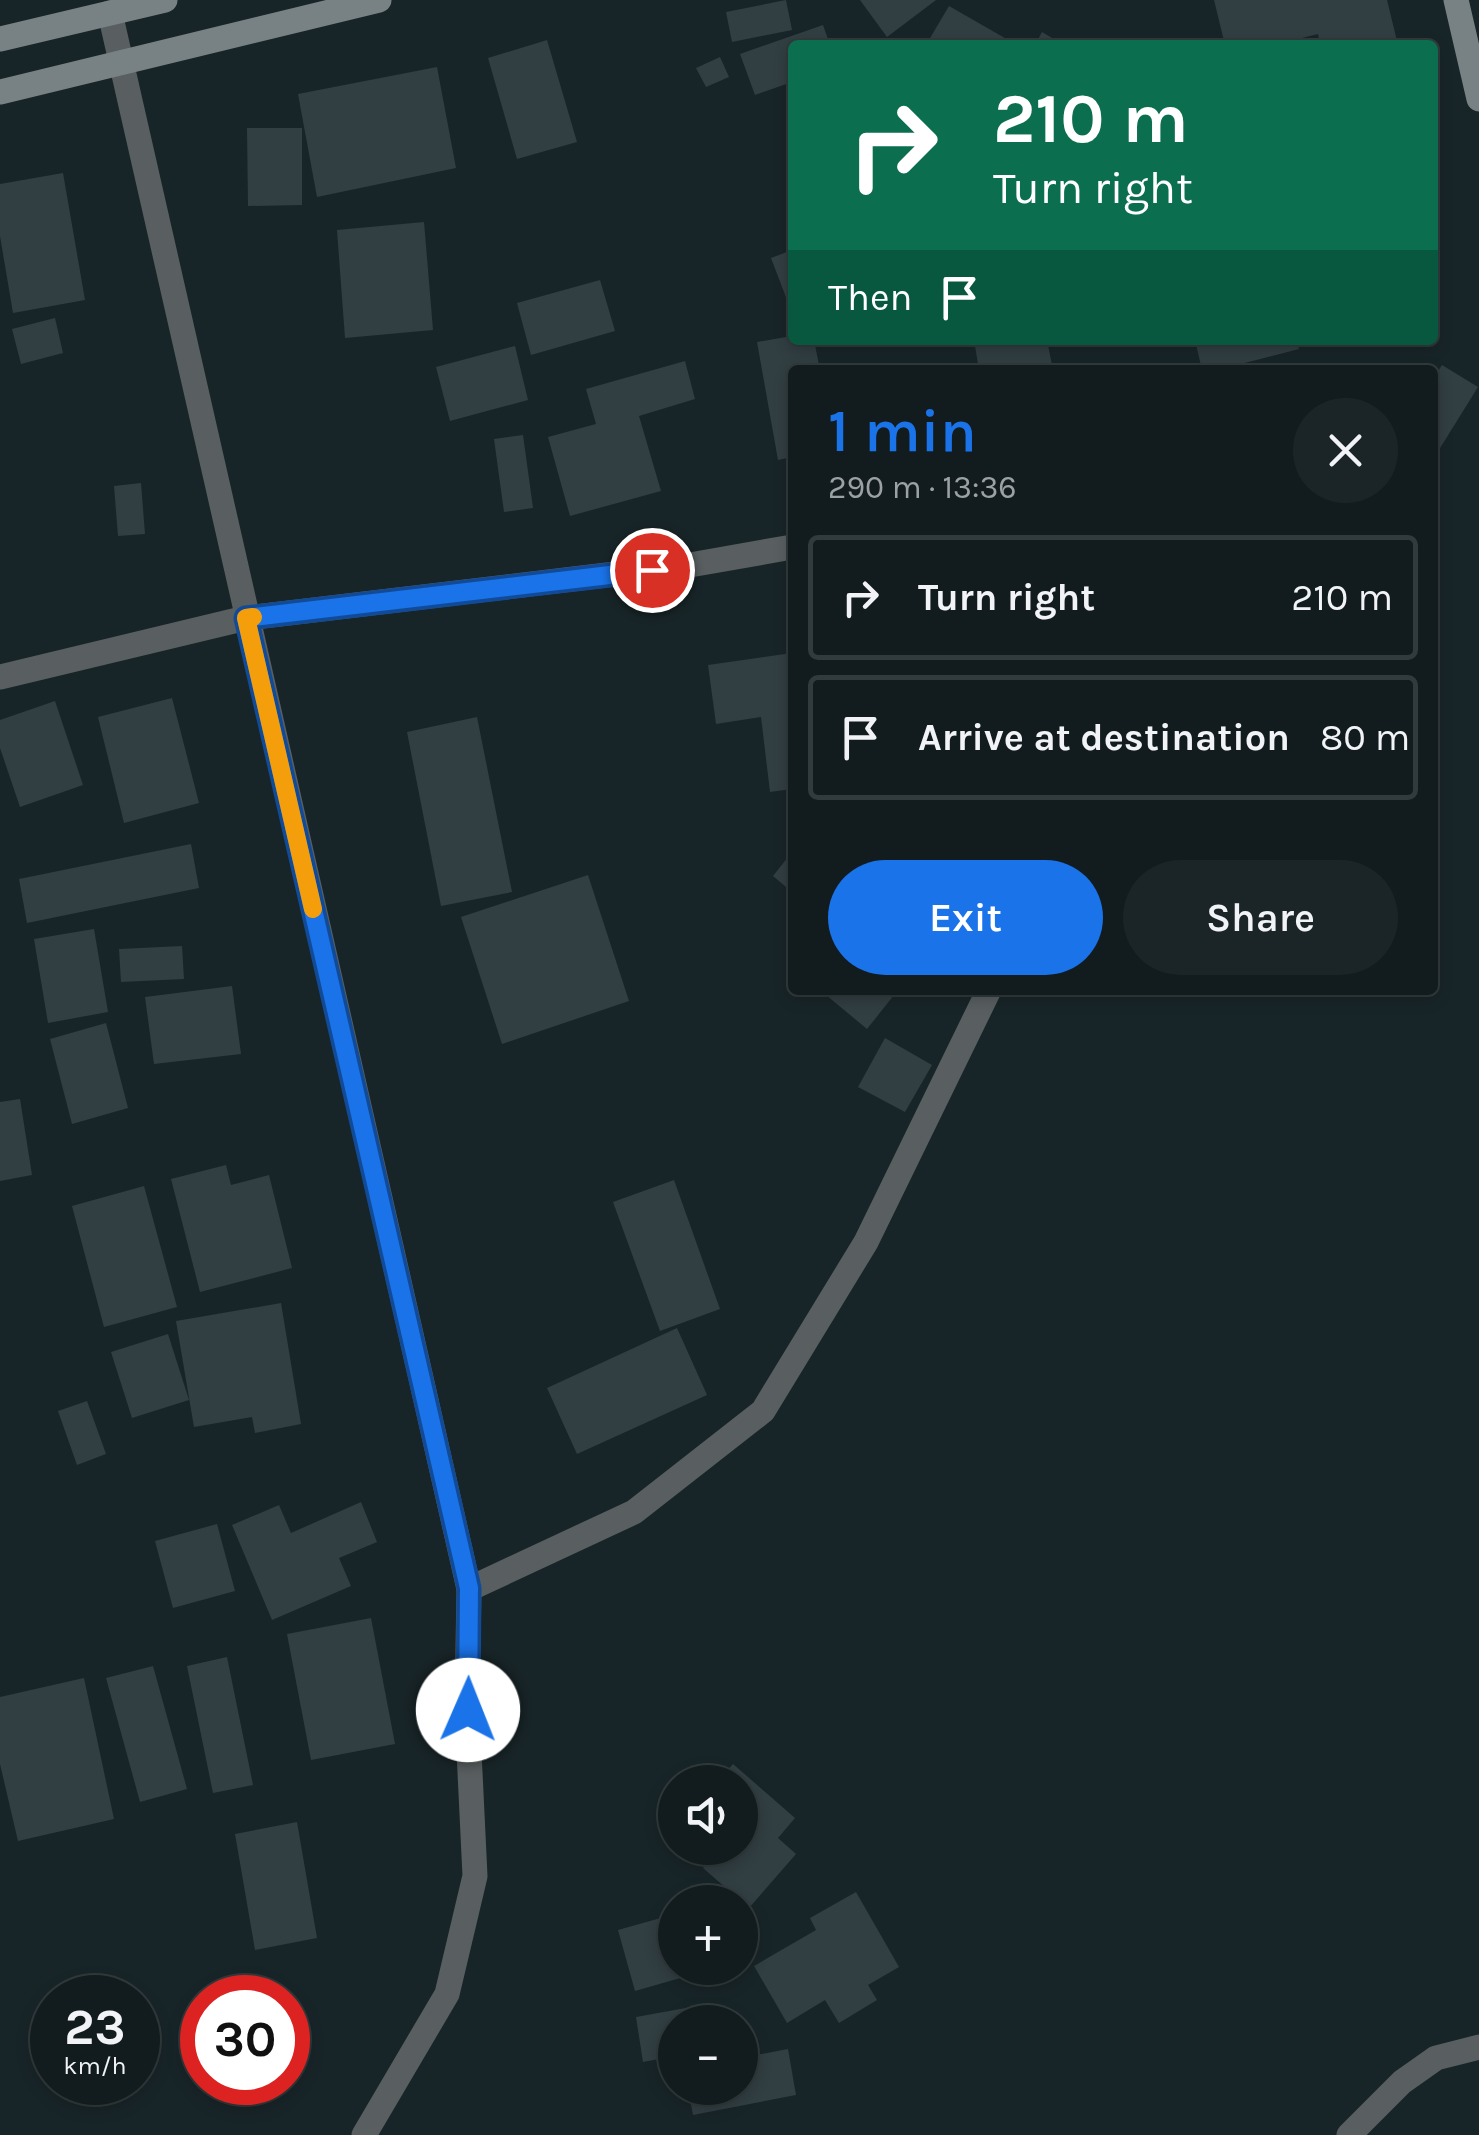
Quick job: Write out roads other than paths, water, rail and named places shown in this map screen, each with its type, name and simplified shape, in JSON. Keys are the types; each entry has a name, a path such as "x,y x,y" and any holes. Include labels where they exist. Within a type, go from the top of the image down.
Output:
{"street":[{"path":"0,39 165,0"},
{"path":"0,92 379,0"},
{"path":"1456,0 1479,99"},
{"path":"110,13 469,1588 468,1710 475,1876 447,1994 364,2135"},
{"path":"0,678 246,618 690,565 788,548"},
{"path":"469,1588 634,1512 763,1411 866,1242 987,995"},
{"path":"1349,2135 1402,2082 1436,2058 1479,2046"}]}
